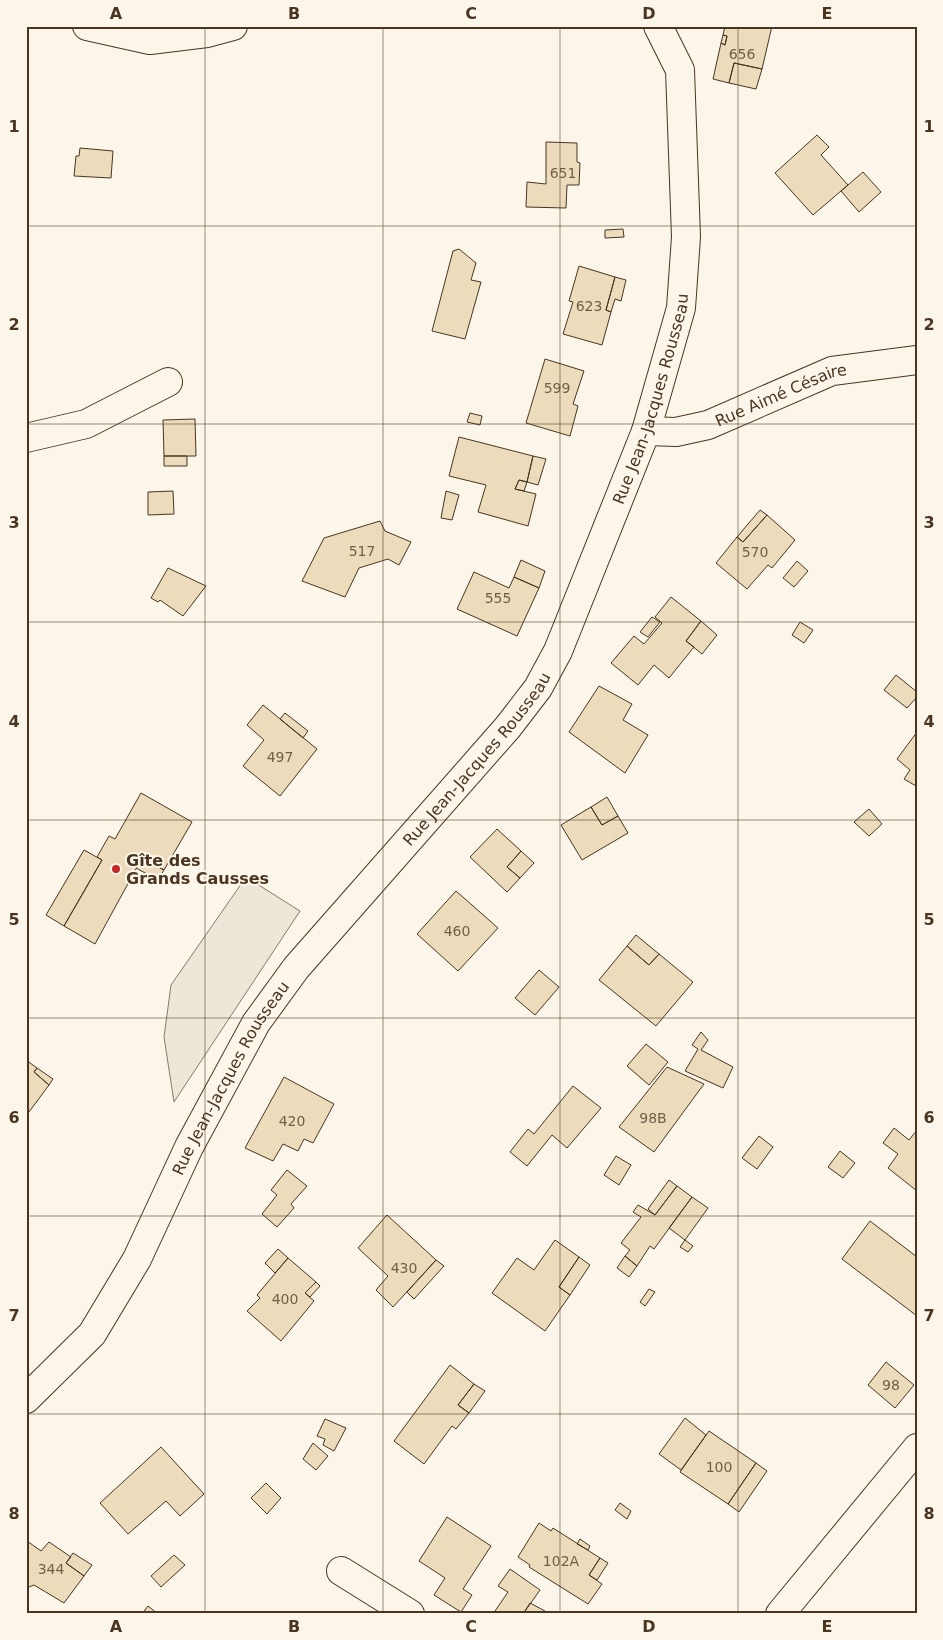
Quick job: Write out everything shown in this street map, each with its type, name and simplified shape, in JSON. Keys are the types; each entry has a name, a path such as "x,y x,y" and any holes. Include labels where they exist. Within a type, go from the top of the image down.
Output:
{"street":[{"path":"87,26 150,40 207,33 233,26"},
{"name":"Rue Jean-Jacques Rousseau","path":"26,1399 92,1334 137,1259 189,1147 256,1023 296,968 508,727 538,688 558,651 646,431 681,308 686,237 680,70 667,40 658,26"},
{"name":"Rue Aimé Césaire","path":"646,431 676,432 708,425 832,371 917,360"},
{"path":"26,438 86,424 168,382"},
{"path":"780,1614 917,1448"},
{"path":"341,1571 410,1614"}],"shaded area":[{"name":"Gîte des Grands Causses","path":"246,877 300,911 174,1102 164,1037 171,985"}],"building":[{"path":"725,26 772,26 762,69 734,63 729,83 713,79 721,43 725,45 727,36 723,35"},
{"path":"723,35 727,36 725,45 721,43"},
{"path":"734,63 762,69 756,89 729,83"},
{"path":"817,135 829,147 821,155 848,185 813,215 775,173"},
{"path":"546,142 577,143 577,162 580,163 579,185 567,185 566,208 526,207 527,182 546,184"},
{"path":"80,148 113,151 111,178 74,176 76,156 79,156"},
{"path":"863,172 881,192 859,212 841,191"},
{"path":"623,229 624,237 605,238 605,230"},
{"path":"459,249 476,263 471,280 481,282 465,339 432,331 453,251"},
{"path":"579,266 615,277 606,310 611,312 602,345 563,334 573,302 569,301"},
{"path":"615,277 626,280 621,301 615,299 611,312 606,310"},
{"path":"545,359 584,371 573,404 578,406 570,436 526,423"},
{"path":"470,413 482,416 480,425 467,422"},
{"path":"195,419 196,456 164,456 163,420"},
{"path":"459,437 533,456 527,482 519,480 515,489 536,494 528,526 478,512 486,485 449,476"},
{"path":"164,456 187,456 187,466 164,466"},
{"path":"533,456 546,459 538,485 527,482"},
{"path":"519,480 527,482 524,491 515,489"},
{"path":"173,491 174,514 148,515 148,492"},
{"path":"446,491 459,495 452,520 441,518"},
{"path":"760,510 767,515 743,542 737,537"},
{"path":"767,515 795,540 772,568 768,565 747,589 716,563 737,537 743,542"},
{"path":"380,521 385,531 411,542 399,565 388,559 359,568 345,597 302,581 324,538"},
{"path":"521,560 545,571 539,588 514,577"},
{"path":"797,561 808,571 794,587 783,578"},
{"path":"168,568 206,586 183,616 160,600 158,602 151,598"},
{"path":"474,572 509,588 514,577 539,588 517,636 457,609"},
{"path":"671,597 701,621 686,641 694,647 669,678 654,665 638,685 611,663 634,636 644,644 662,623 655,617"},
{"path":"652,617 660,622 648,637 640,632"},
{"path":"701,621 717,635 702,654 686,641"},
{"path":"800,622 813,630 804,643 792,635"},
{"path":"896,675 917,692 917,697 907,708 884,690"},
{"path":"599,686 632,704 623,720 648,735 625,773 569,732"},
{"path":"263,705 317,749 280,796 243,766 264,740 247,725"},
{"path":"285,713 308,731 303,738 280,719"},
{"path":"917,732 916,786 904,779 910,770 897,759"},
{"name":"Gîte des Grands Causses","path":"141,793 192,822 164,870 142,858 95,944 64,926 102,860 97,857 109,836 115,839"},
{"path":"607,797 618,816 602,825 591,807"},
{"path":"591,807 602,825 618,816 628,833 582,860 561,825"},
{"path":"869,809 882,824 869,836 854,822"},
{"path":"497,829 521,851 507,867 520,878 507,892 470,857"},
{"path":"84,850 102,860 64,926 46,915"},
{"path":"521,851 534,863 520,878 507,867"},
{"path":"142,858 164,870 158,880 136,868"},
{"path":"456,891 498,928 458,971 417,934"},
{"path":"636,935 659,954 649,965 627,946"},
{"path":"627,946 649,965 659,954 693,982 656,1026 599,980"},
{"path":"539,970 559,987 535,1015 515,998"},
{"path":"701,1032 708,1040 701,1050 733,1067 723,1088 685,1071 698,1049 692,1045"},
{"path":"646,1044 668,1062 649,1085 627,1066"},
{"path":"26,1060 37,1068 34,1072 49,1085 26,1116"},
{"path":"667,1067 704,1084 654,1152 619,1127"},
{"path":"37,1068 53,1079 49,1085 34,1072"},
{"path":"284,1077 334,1104 313,1143 304,1139 298,1151 283,1144 273,1161 245,1148"},
{"path":"573,1086 601,1108 567,1148 552,1135 527,1166 510,1152 528,1129 534,1134"},
{"path":"894,1128 909,1140 917,1130 917,1191 888,1168 898,1154 883,1143"},
{"path":"759,1136 773,1147 757,1169 742,1158"},
{"path":"840,1151 855,1163 843,1178 828,1167"},
{"path":"616,1156 631,1165 619,1185 604,1175"},
{"path":"287,1170 307,1186 291,1204 294,1208 277,1227 262,1214 277,1195 271,1190"},
{"path":"669,1180 677,1186 655,1215 648,1209"},
{"path":"677,1186 692,1197 654,1249 650,1246 637,1266 625,1256 630,1250 621,1243 641,1217 633,1212 638,1205 655,1215"},
{"path":"692,1197 708,1208 685,1240 669,1228"},
{"path":"387,1215 436,1260 393,1307 376,1290 388,1276 358,1248"},
{"path":"870,1221 917,1257 917,1316 842,1259"},
{"path":"555,1240 579,1257 559,1287 570,1295 545,1331 492,1293 517,1258 534,1270"},
{"path":"685,1240 693,1246 688,1252 680,1247"},
{"path":"278,1249 288,1258 275,1273 265,1263"},
{"path":"625,1256 637,1266 629,1277 617,1268"},
{"path":"579,1257 590,1265 570,1295 559,1287"},
{"path":"288,1258 316,1282 305,1293 314,1301 281,1341 247,1311 260,1298 257,1295"},
{"path":"436,1260 444,1266 414,1299 407,1292"},
{"path":"316,1282 320,1286 310,1297 305,1293"},
{"path":"649,1289 655,1292 645,1306 640,1302"},
{"path":"886,1362 914,1385 895,1408 868,1385"},
{"path":"450,1365 474,1384 458,1405 469,1413 456,1429 452,1426 424,1464 394,1441"},
{"path":"474,1384 485,1391 469,1413 458,1405"},
{"path":"685,1418 706,1435 681,1470 659,1454"},
{"path":"325,1419 346,1428 334,1451 323,1445 325,1439 317,1436"},
{"path":"709,1431 756,1463 728,1504 680,1472"},
{"path":"313,1443 328,1456 316,1470 303,1459"},
{"path":"161,1447 204,1494 180,1516 166,1501 128,1534 100,1503"},
{"path":"756,1463 767,1471 739,1512 728,1504"},
{"path":"266,1483 281,1498 267,1514 251,1498"},
{"path":"620,1503 631,1511 627,1519 615,1510"},
{"path":"447,1517 491,1546 463,1589 472,1595 461,1612 434,1595 445,1578 419,1561"},
{"path":"539,1523 551,1531 553,1528 600,1558 589,1575 602,1584 588,1604 529,1567 530,1565 518,1557"},
{"path":"580,1539 590,1546 588,1550 577,1544"},
{"path":"27,1541 41,1551 49,1542 71,1557 66,1563 84,1576 64,1603 34,1585 26,1588"},
{"path":"73,1553 92,1565 84,1576 66,1563"},
{"path":"174,1555 185,1565 161,1587 151,1576"},
{"path":"600,1558 608,1563 597,1580 589,1575"},
{"path":"510,1569 540,1590 523,1614 493,1614 508,1592 498,1586"},
{"path":"530,1603 545,1611 544,1614 523,1614"},
{"path":"148,1606 158,1614 142,1614"}],"place":[{"name":"Gîte des Grands Causses","path":"116,869"}]}
